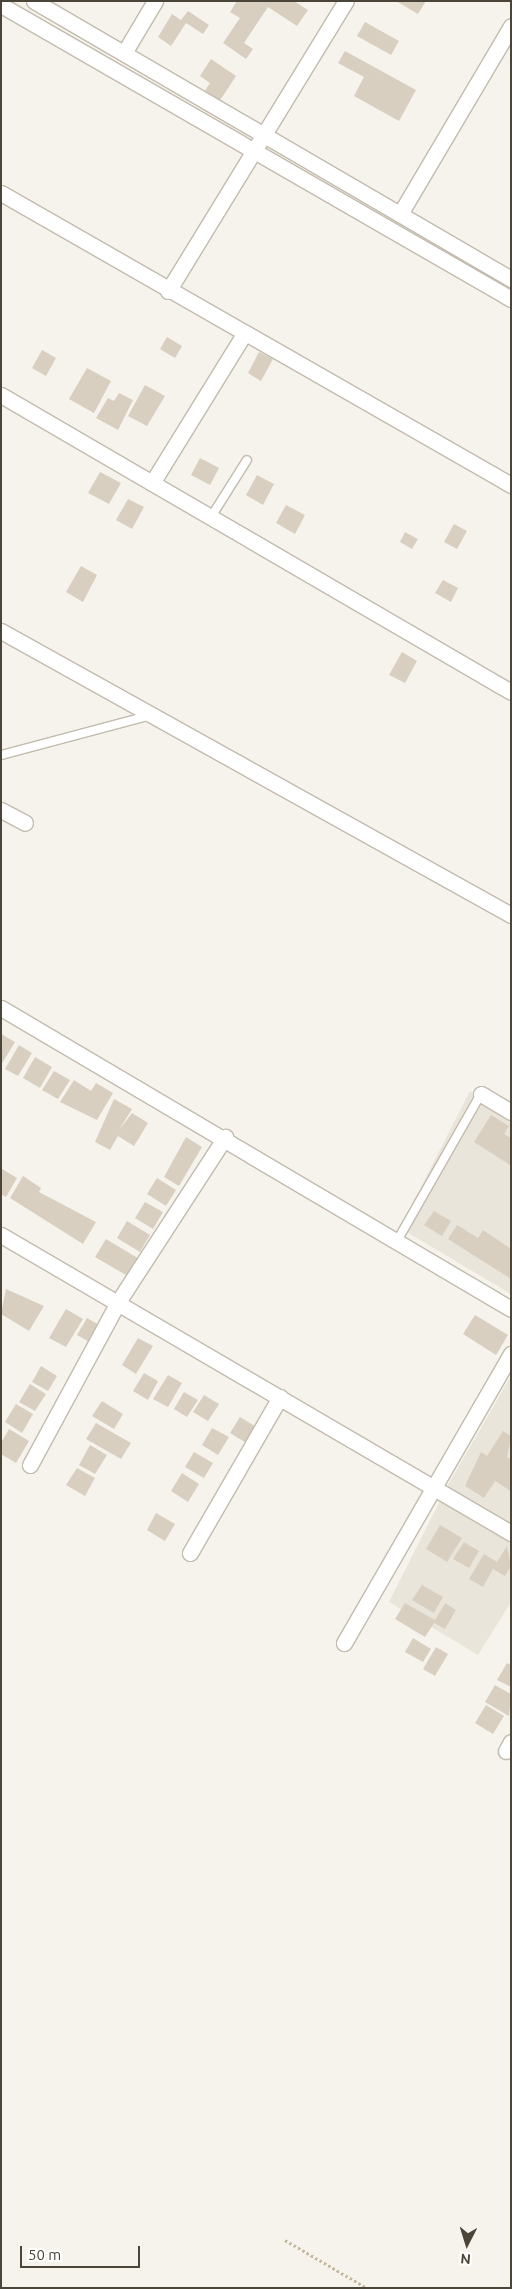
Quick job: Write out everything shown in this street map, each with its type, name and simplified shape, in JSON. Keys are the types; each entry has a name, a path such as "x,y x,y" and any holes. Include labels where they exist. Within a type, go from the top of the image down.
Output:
{"street":[{"path":"34,1 511,280"},
{"path":"124,53 155,1"},
{"path":"168,291 346,1"},
{"path":"1,5 511,299"},
{"path":"400,214 511,26"},
{"path":"1,193 168,291 511,484"},
{"path":"152,483 244,334"},
{"path":"1,395 511,692"},
{"path":"1,631 154,713 511,915"},
{"path":"1,810 25,823"},
{"path":"1,1008 225,1137 511,1309"},
{"path":"481,1094 511,1112"},
{"path":"30,1465 118,1302 225,1137"},
{"path":"1,1235 511,1533"},
{"path":"344,1643 431,1486 511,1354"},
{"path":"190,1553 280,1397"}],"lane":[{"path":"210,517 247,460"},
{"path":"1,755 154,713"},
{"path":"397,1241 481,1094"}],"path":[{"path":"285,2240 367,2288"}],"shaded area":[{"path":"470,1091 511,1115 511,1294 400,1228"},
{"path":"511,1376 511,1602 478,1655 389,1602 449,1483"}],"building":[{"path":"237,1 294,1 308,10 297,26 268,7 244,43 253,49 246,59 223,43 240,18 230,12"},
{"path":"396,1 426,1 418,14"},
{"path":"188,11 209,25 203,34 186,23 171,46 158,37 172,14 181,20"},
{"path":"365,22 399,41 391,55 357,36"},
{"path":"345,51 416,90 399,121 354,96 364,77 338,63"},
{"path":"211,59 236,76 219,102 204,92 210,83 200,76"},
{"path":"167,337 182,346 175,358 160,349"},
{"path":"42,350 56,358 46,376 32,368"},
{"path":"259,352 273,359 261,381 248,373"},
{"path":"87,368 111,381 94,413 69,399"},
{"path":"145,385 165,396 147,426 128,416"},
{"path":"119,393 133,400 118,430 96,418 108,398 114,401"},
{"path":"200,458 219,468 210,485 191,475"},
{"path":"100,472 121,483 109,504 88,493"},
{"path":"257,475 274,484 263,505 246,495"},
{"path":"128,499 144,507 132,529 116,520"},
{"path":"286,505 305,515 295,534 276,523"},
{"path":"454,524 467,531 457,549 444,542"},
{"path":"405,532 418,539 412,549 400,542"},
{"path":"81,566 97,575 83,602 66,592"},
{"path":"443,580 458,588 451,602 435,593"},
{"path":"402,652 417,661 405,683 389,675"},
{"path":"1,1034 15,1042 1,1065"},
{"path":"19,1045 32,1053 18,1076 5,1069"},
{"path":"35,1057 52,1067 40,1088 23,1078"},
{"path":"54,1071 70,1080 58,1099 42,1090"},
{"path":"74,1080 91,1091 96,1083 113,1093 97,1120 60,1102"},
{"path":"114,1099 132,1109 119,1130 132,1113 148,1123 134,1146 118,1136 110,1150 95,1142"},
{"path":"491,1115 509,1126 504,1134 511,1138 510,1165 474,1142"},
{"path":"186,1137 202,1147 179,1186 164,1177"},
{"path":"2,1169 17,1178 6,1197 1,1194"},
{"path":"23,1176 41,1188 39,1192 96,1222 83,1244 10,1198"},
{"path":"157,1178 176,1190 166,1206 147,1194"},
{"path":"145,1202 163,1212 153,1229 135,1218"},
{"path":"434,1211 451,1221 442,1236 424,1225"},
{"path":"127,1221 150,1235 140,1252 117,1238"},
{"path":"457,1225 478,1238 483,1230 511,1249 511,1279 448,1239"},
{"path":"106,1239 141,1260 131,1278 95,1257"},
{"path":"6,1289 44,1306 29,1331 1,1314"},
{"path":"66,1309 83,1319 66,1347 49,1338"},
{"path":"475,1315 508,1335 496,1355 463,1334"},
{"path":"87,1318 101,1326 91,1343 77,1335"},
{"path":"138,1338 153,1346 136,1374 122,1365"},
{"path":"41,1366 57,1376 48,1391 32,1382"},
{"path":"144,1373 158,1381 148,1400 133,1391"},
{"path":"168,1375 182,1383 168,1407 153,1399"},
{"path":"30,1384 46,1394 35,1411 19,1402"},
{"path":"184,1392 198,1400 187,1417 174,1409"},
{"path":"204,1395 219,1404 208,1421 193,1412"},
{"path":"102,1401 123,1414 114,1429 92,1416"},
{"path":"16,1404 33,1414 22,1433 5,1422"},
{"path":"240,1417 258,1428 248,1444 230,1433"},
{"path":"96,1423 131,1443 121,1459 86,1439"},
{"path":"212,1428 229,1437 218,1455 202,1445"},
{"path":"9,1429 29,1441 16,1463 1,1454 1,1443"},
{"path":"503,1431 511,1436 507,1457 511,1460 511,1491 495,1481 484,1498 465,1486 481,1452 487,1456"},
{"path":"90,1445 107,1455 95,1474 79,1465"},
{"path":"194,1452 213,1463 204,1478 185,1467"},
{"path":"77,1468 95,1478 85,1496 66,1485"},
{"path":"182,1473 199,1484 188,1502 171,1491"},
{"path":"156,1513 175,1524 165,1541 147,1530"},
{"path":"440,1525 462,1538 447,1562 426,1549"},
{"path":"464,1542 479,1551 469,1568 453,1559"},
{"path":"507,1546 511,1566 505,1576 493,1569 483,1587 469,1579 484,1554 497,1562"},
{"path":"422,1585 443,1597 434,1613 412,1600"},
{"path":"405,1603 435,1620 445,1603 456,1610 445,1629 434,1623 425,1637 395,1619"},
{"path":"413,1638 431,1649 423,1662 405,1652"},
{"path":"436,1647 448,1654 435,1676 423,1669"},
{"path":"507,1663 511,1665 511,1687 497,1680"},
{"path":"495,1685 511,1694 509,1716 485,1702"},
{"path":"486,1705 504,1716 493,1734 475,1723"}]}
